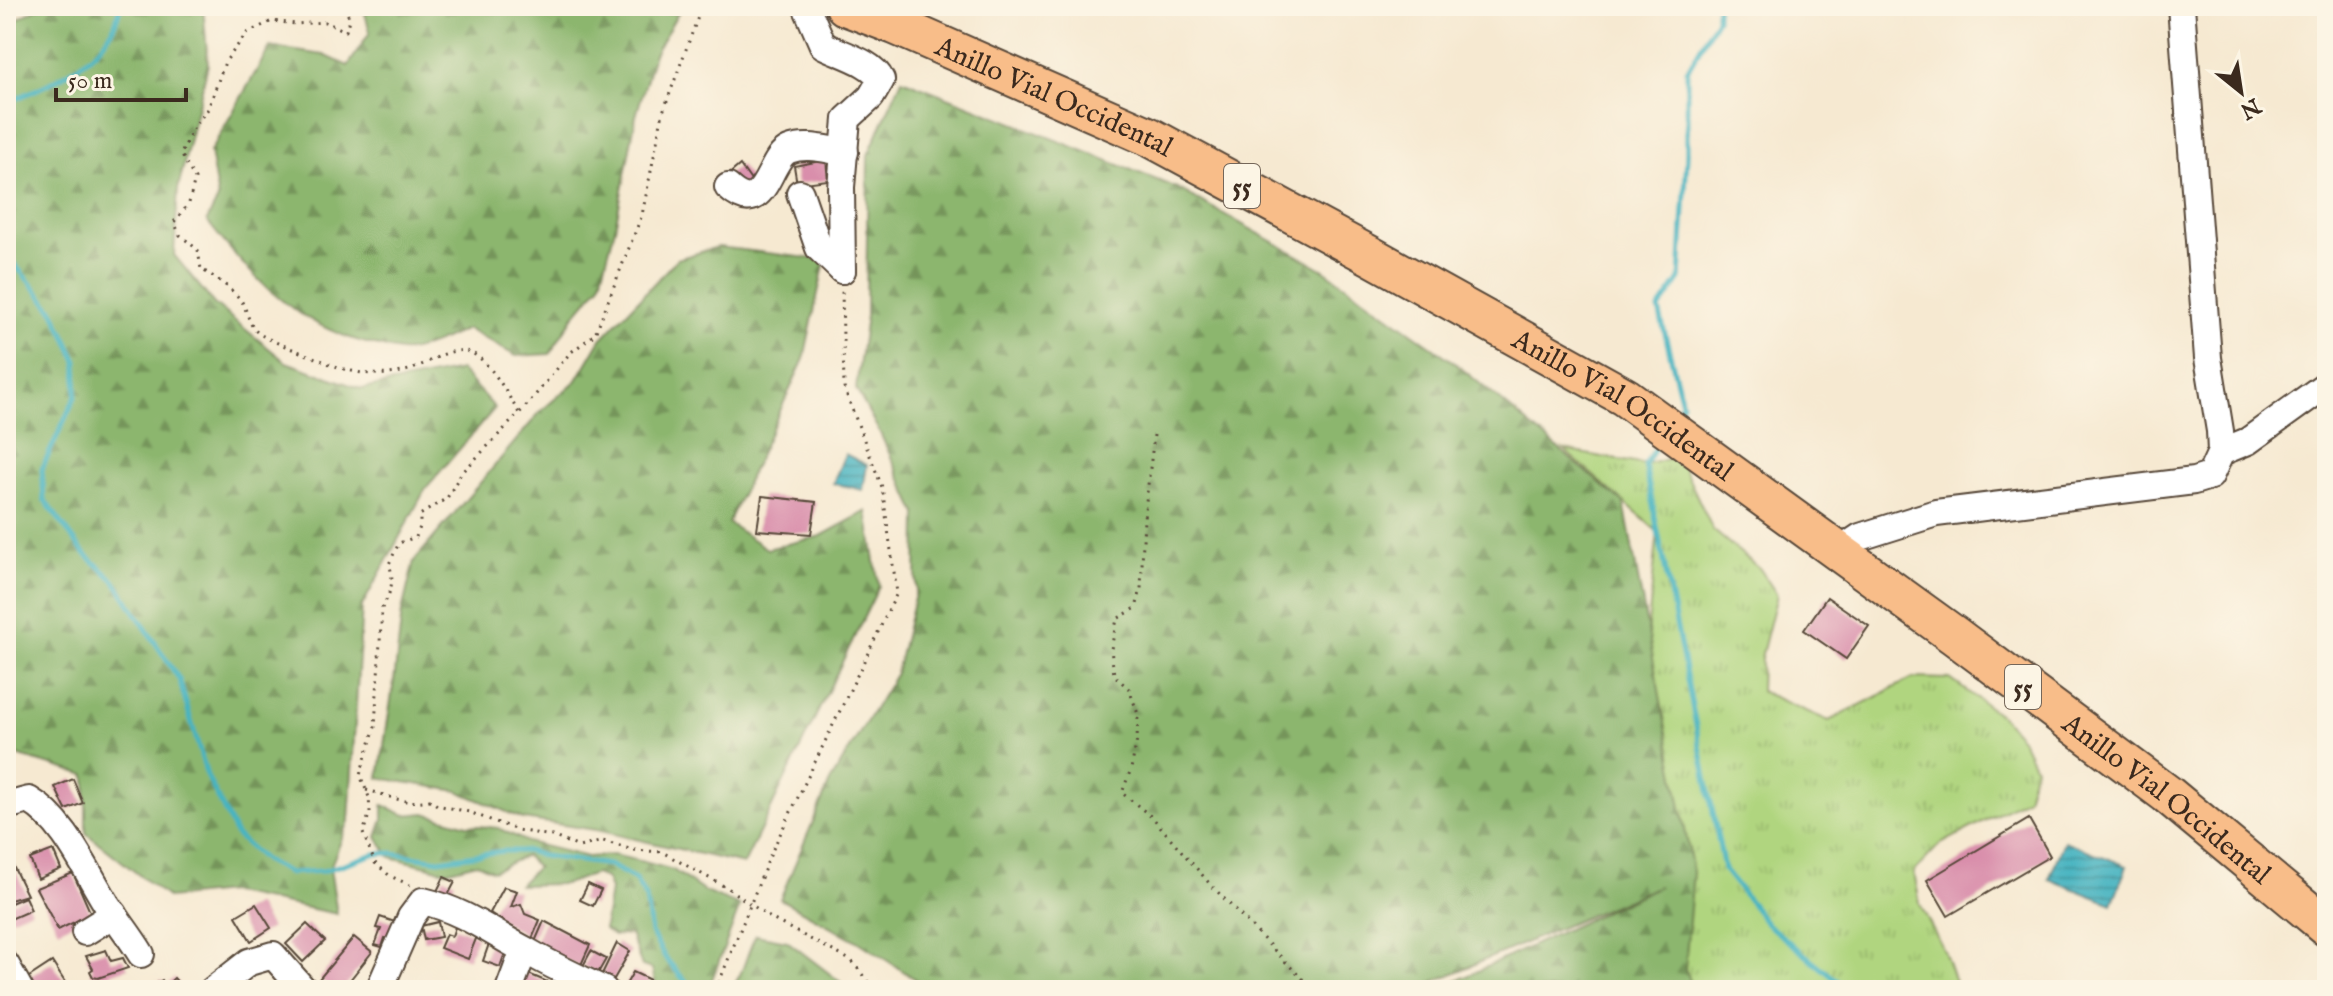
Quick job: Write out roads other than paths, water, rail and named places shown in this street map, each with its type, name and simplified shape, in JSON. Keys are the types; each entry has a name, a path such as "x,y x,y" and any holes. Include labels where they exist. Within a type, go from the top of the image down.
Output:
{"highway":[{"name":"Anillo Vial Occidental","path":"845,6 1150,137 1625,397 2167,794 2324,921"}],"street":[{"path":"800,193 819,248 842,270 841,187 847,119 871,97 881,80 879,74 867,66 823,45 806,6"},
{"path":"1839,551 1860,537 1936,513 2194,481 2210,476 2221,452 2220,431 2208,358 2181,6"},
{"path":"728,187 739,195 756,195 769,179 779,157 789,150 811,148 845,152"},
{"path":"2221,452 2248,441 2327,384"},
{"path":"6,806 29,800 45,809 141,954"},
{"path":"379,990 411,917 423,901 458,912 524,950 604,990"},
{"path":"85,932 114,914"},
{"path":"509,990 524,950"},
{"path":"213,990 249,962 273,955 304,990"},
{"path":"6,965 20,990"}],"water":[{"path":"845,454 867,465 863,490 833,483"},
{"path":"2064,841 2127,866 2112,904 2049,879"}],"waterway":[{"path":"6,103 59,78 92,55 115,25 120,6"},
{"path":"1674,417 1682,403 1659,309 1680,279 1687,156 1687,71 1717,19 1717,6"},
{"path":"6,254 53,310 77,361 76,395 42,469 44,499 83,552 114,580 179,679 207,776 236,835 264,860 289,873 323,871 374,854 392,853 439,860 503,851 527,851 609,865 635,879 646,898 651,933 666,959 693,990"},
{"path":"1661,439 1645,465 1724,869 1768,925 1849,990"}]}
